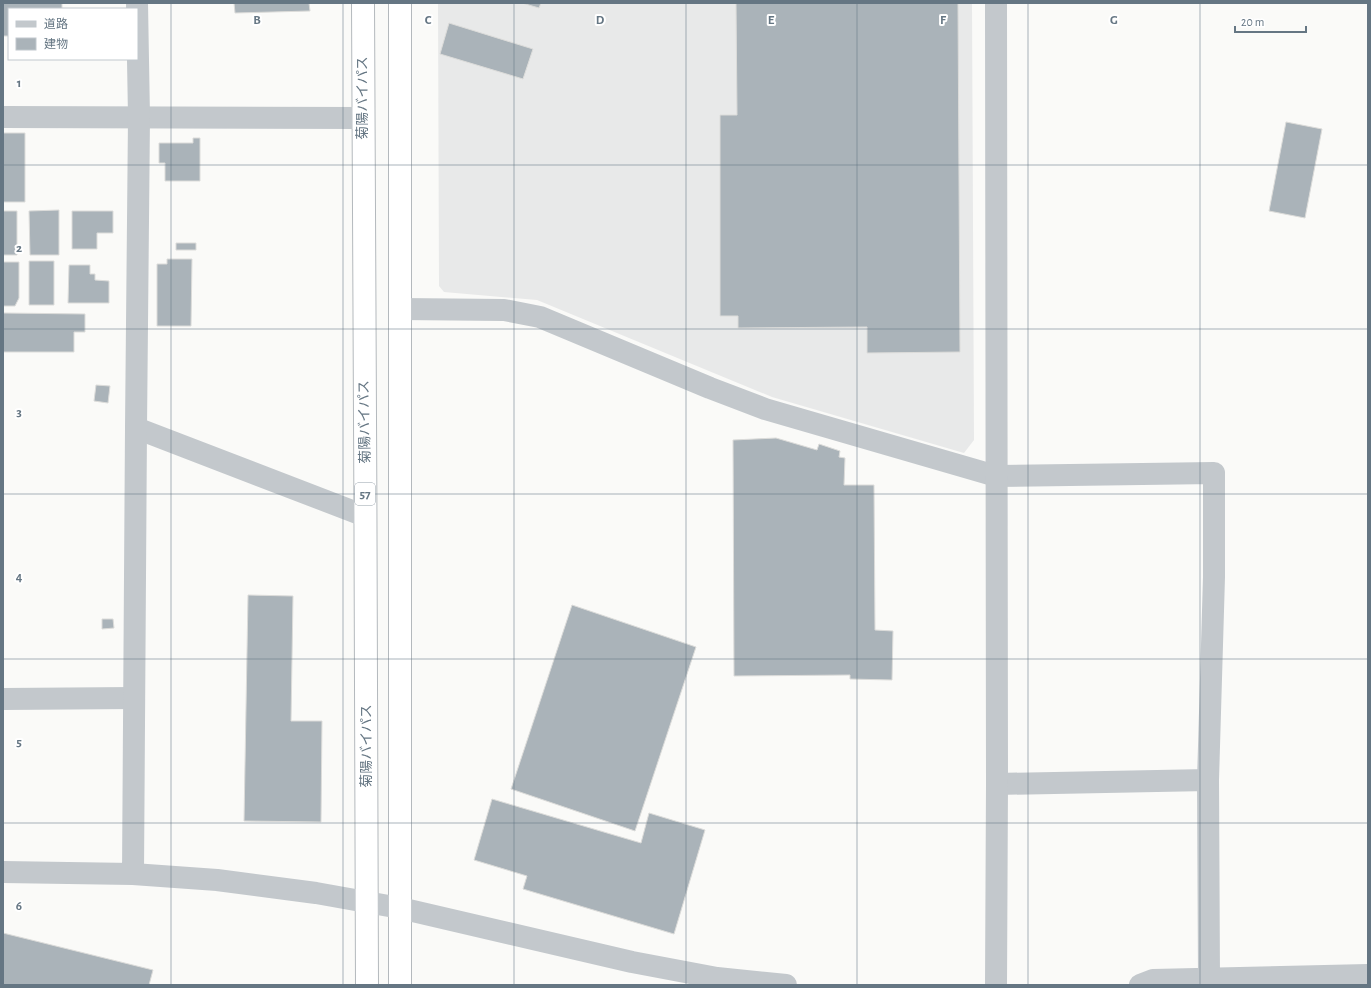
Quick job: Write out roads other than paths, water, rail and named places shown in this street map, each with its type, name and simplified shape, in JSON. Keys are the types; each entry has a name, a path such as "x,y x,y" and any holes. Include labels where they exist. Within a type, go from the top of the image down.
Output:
{"highway":[{"name":"菊陽バイパス","path":"363,3 367,985"},
{"path":"400,3 400,985"}],"street":[{"path":"996,3 996,985"},
{"path":"133,874 139,117 138,60"},
{"path":"3,117 363,118"},
{"path":"400,309 504,310 540,317 710,388 765,409 996,476 1214,473 1214,577 1208,780 1209,978"},
{"path":"136,428 365,516"},
{"path":"3,698 134,698"},
{"path":"997,784 1208,780"},
{"path":"3,872 133,874 217,880 316,892 400,908 717,981 786,985"},
{"path":"1140,985 1153,980 1368,975"}]}
